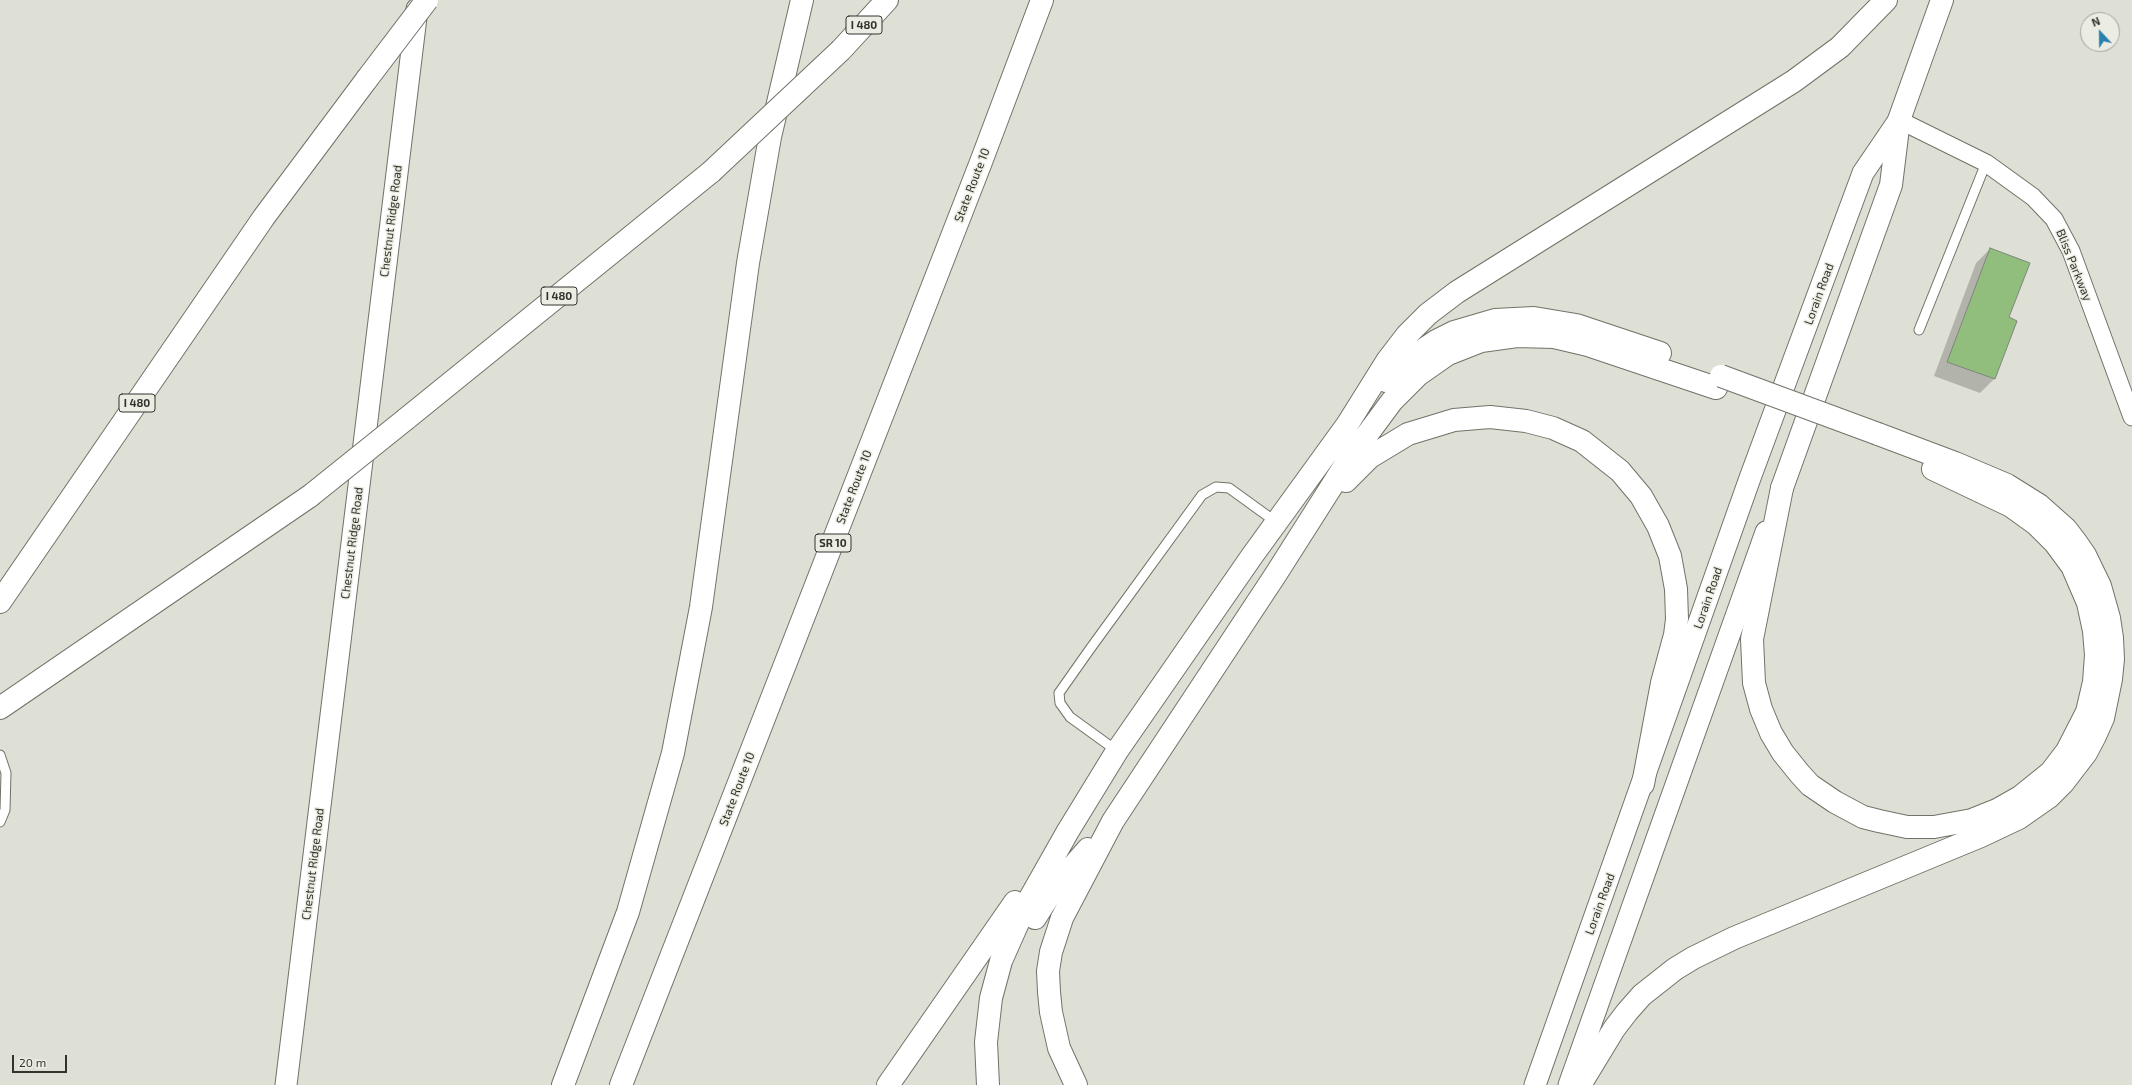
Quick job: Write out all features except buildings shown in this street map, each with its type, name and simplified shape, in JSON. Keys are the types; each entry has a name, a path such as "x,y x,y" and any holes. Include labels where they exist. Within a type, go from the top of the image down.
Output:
{"main road":[{"name":"I 480","path":"0,602 264,217 427,0"},
{"path":"563,1085 628,912 673,753 701,607 748,264 770,137 802,0"},
{"name":"I 480","path":"0,708 310,496 711,172 841,50 887,0"},
{"name":"State Route 10","path":"621,1085 981,162 1042,0"},
{"path":"988,1085 986,1042 988,1018 1001,961 1025,907 1068,831 1117,751 1276,522 1347,425 1397,347 1417,324 1442,302 1794,81 1840,47 1886,0"},
{"name":"Lorain Road","path":"1782,488 1891,185 1899,120 1942,0"},
{"path":"1347,425 1395,371 1421,350 1454,332 1495,320 1534,318 1576,325 1615,336 1718,382 1875,440 1963,466 2007,484 2024,494 2048,512 2076,542 2085,555 2100,586 2109,618 2112,638 2113,659 2111,679 2104,712 2095,736 2086,753 2063,783 2044,800 2019,818 1981,836 1734,938 1693,958 1675,969 1642,995 1575,1079"},
{"path":"1076,1085 1064,1060 1054,1030 1049,998 1048,971 1052,946 1062,918 1113,821 1308,526 1349,459 1392,401 1418,375 1433,363 1464,347 1500,337 1535,335 1554,337 1718,382"},
{"path":"1308,526 1358,468 1370,457 1395,441 1437,424 1472,417 1490,416 1526,421 1553,428 1582,441 1596,451 1630,482 1650,511 1665,541 1676,589 1677,619 1675,635 1662,683 1643,784"},
{"path":"1782,488 1754,624 1752,655 1754,684 1761,709 1771,733 1783,753 1800,774 1822,794 1849,810 1879,821 1907,827 1934,828 1972,820 1997,810 2020,797 2051,772 2067,751 2081,726 2091,696 2096,668 2096,644 2088,603 2079,579 2064,555 2046,533 2025,516 1978,489 1875,440"},
{"path":"1001,1085 1000,1049 1004,1006 1019,950 1039,910 1054,888 1113,821"},
{"path":"888,1085 1016,900 1068,831"}],"street":[{"name":"Chestnut Ridge Road","path":"286,1085 418,0"},
{"name":"Bliss Parkway","path":"1899,120 1986,163 2033,197 2054,220 2063,234 2132,417"},
{"name":"Lorain Road","path":"1535,1085 1643,784 1750,478 1863,173 1899,120"},
{"name":"Lorain Road","path":"1575,1079 1782,488"},
{"path":"1545,1058 1575,1079"}],"lane":[{"path":"1919,330 1986,163"},
{"path":"1117,751 1070,717 1060,703 1060,693 1090,649 1202,495 1216,487 1229,488 1276,522"},
{"path":"0,755 6,773 5,810 0,822"}]}
